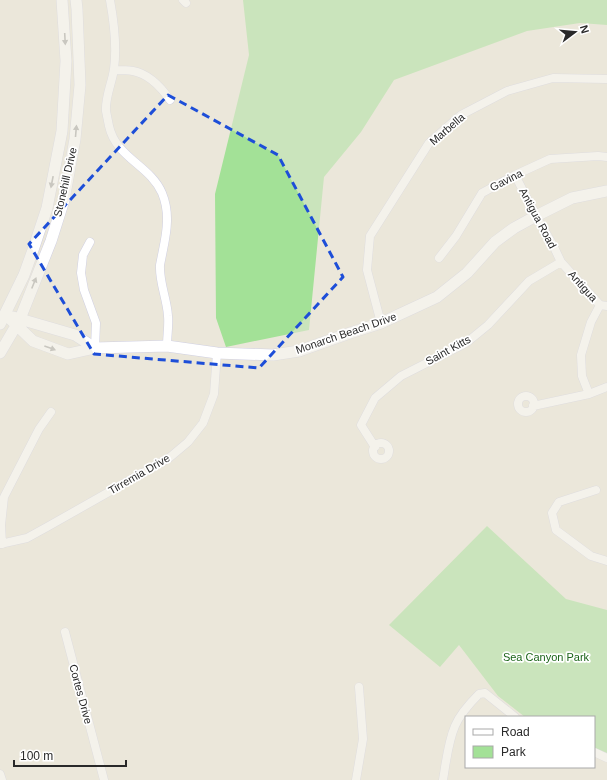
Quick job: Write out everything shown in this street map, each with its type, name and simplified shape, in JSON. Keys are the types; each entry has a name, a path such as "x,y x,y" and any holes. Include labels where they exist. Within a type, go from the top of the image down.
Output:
{"street":[{"name":"Stonehill Drive","path":"3,313 24,275 47,208 62,131 66,61 62,0"},
{"name":"Stonehill Drive","path":"0,353 18,322 51,241 64,200 75,139 80,85 76,0"},
{"path":"110,0 114,30 114,70 106,110 109,128 116,144 155,181 162,194 167,211 167,228 160,265 168,316 167,346"},
{"path":"114,70 134,71 149,78 161,88 170,100"},
{"name":"Marbella","path":"381,323 368,270 370,236 429,143 461,116 507,91 553,78 607,79"},
{"name":"Gavina","path":"439,258 456,236 482,193 515,175 550,159 598,156 607,157"},
{"name":"Antigua Road","path":"515,175 561,262"},
{"name":"Monarch Beach Drive","path":"18,322 33,341 68,354 95,348 167,346 217,353 273,355 299,351 381,323 437,297 467,273 495,242 514,228 572,198 607,192"},
{"path":"90,242 83,255 81,273 84,290 96,323 95,348"},
{"name":"Antigua","path":"561,262 603,306"},
{"name":"Saint Kitts","path":"375,447 361,425 375,398 400,376 466,343 488,325 529,281 561,262"},
{"path":"589,394 582,376 581,355 591,322 603,306"},
{"name":"Monarch Beach Drive","path":"3,313 18,322 75,335 95,348"},
{"name":"Tirremia Drive","path":"1,544 27,538 169,458 188,442 203,423 214,394 217,353"},
{"path":"534,406 589,394 607,387"},
{"path":"1,544 1,525 4,497 39,429 50,412"},
{"path":"596,490 559,502 552,512 556,530 591,556 607,561"},
{"name":"Cortes Drive","path":"64,632 104,780"},
{"path":"356,780 363,739 359,687"},
{"path":"443,780 455,726 461,715 479,694 485,694 514,716"},
{"path":"595,752 607,758"},
{"path":"0,774 2,780"}],"highlighted area":[{"path":"168,95 278,155 343,277 259,368 94,354 29,244"}],"green space":[{"path":"243,0 607,0 607,25 580,23 527,31 394,80 361,132 324,177 309,330 226,347 216,318 215,194 249,55"},
{"name":"Sea Canyon Park","path":"487,526 566,599 607,610 607,753 595,750 595,716 524,716 498,696 459,645 440,667 389,625"}]}
